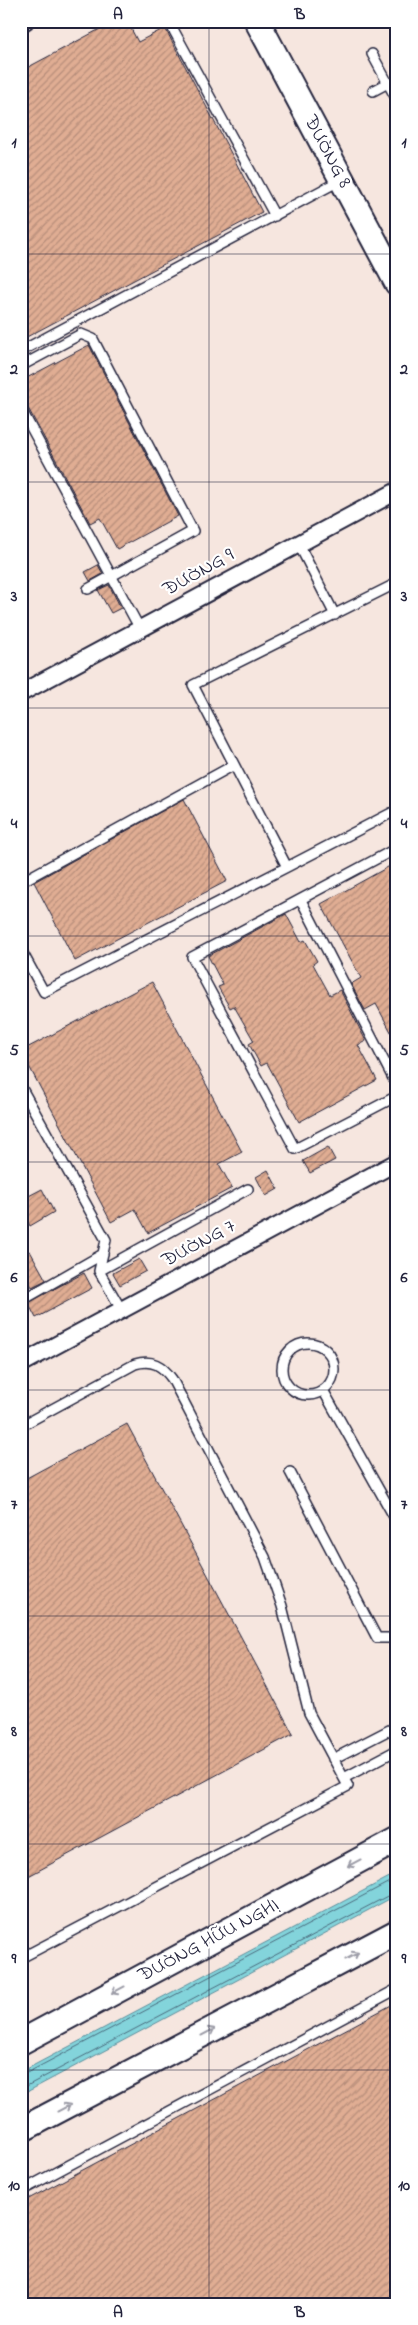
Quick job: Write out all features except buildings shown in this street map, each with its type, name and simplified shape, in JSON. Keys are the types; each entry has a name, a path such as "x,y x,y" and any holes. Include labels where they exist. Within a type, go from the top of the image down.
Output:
{"main road":[{"name":"ĐƯỜNG 8","path":"258,21 397,283"},
{"name":"ĐƯỜNG HỮU NGHỊ","path":"21,2042 397,1840"},
{"path":"21,2130 397,1932"}],"street":[{"path":"21,23 25,21"},
{"name":"ĐƯỜNG 9","path":"21,693 298,543 397,492"},
{"name":"ĐƯỜNG 7","path":"21,1364 397,1162"}],"lane":[{"path":"173,29 276,216"},
{"path":"372,54 397,100"},
{"path":"373,91 388,83"},
{"path":"21,351 342,180"},
{"path":"21,366 81,334 92,339 193,531 88,589"},
{"path":"21,409 140,629"},
{"path":"298,543 335,615"},
{"path":"287,867 193,685 397,583"},
{"path":"21,882 234,765"},
{"path":"21,950 44,992 397,810"},
{"path":"397,848 192,957 295,1149 397,1096"},
{"path":"301,900 397,1086"},
{"path":"21,1087 106,1240 100,1271 121,1309"},
{"path":"100,1271 248,1189"},
{"path":"28,1297 103,1254"},
{"path":"313,1344 328,1352 334,1368 333,1376 323,1390 315,1394 298,1393 286,1382 282,1366 285,1358 296,1346 313,1344"},
{"path":"21,1426 136,1364 149,1361 167,1372 265,1557 282,1606 309,1713 348,1786 21,1958"},
{"path":"323,1390 397,1522"},
{"path":"290,1472 377,1638 397,1638"},
{"path":"334,1759 397,1726"},
{"path":"344,1778 397,1750"},
{"path":"21,2190 397,1989"}],"shaded area":[{"path":"21,21 397,21 397,2304 21,2304"}],"water":[{"path":"397,1873 397,1895 21,2095 21,2072"}]}
